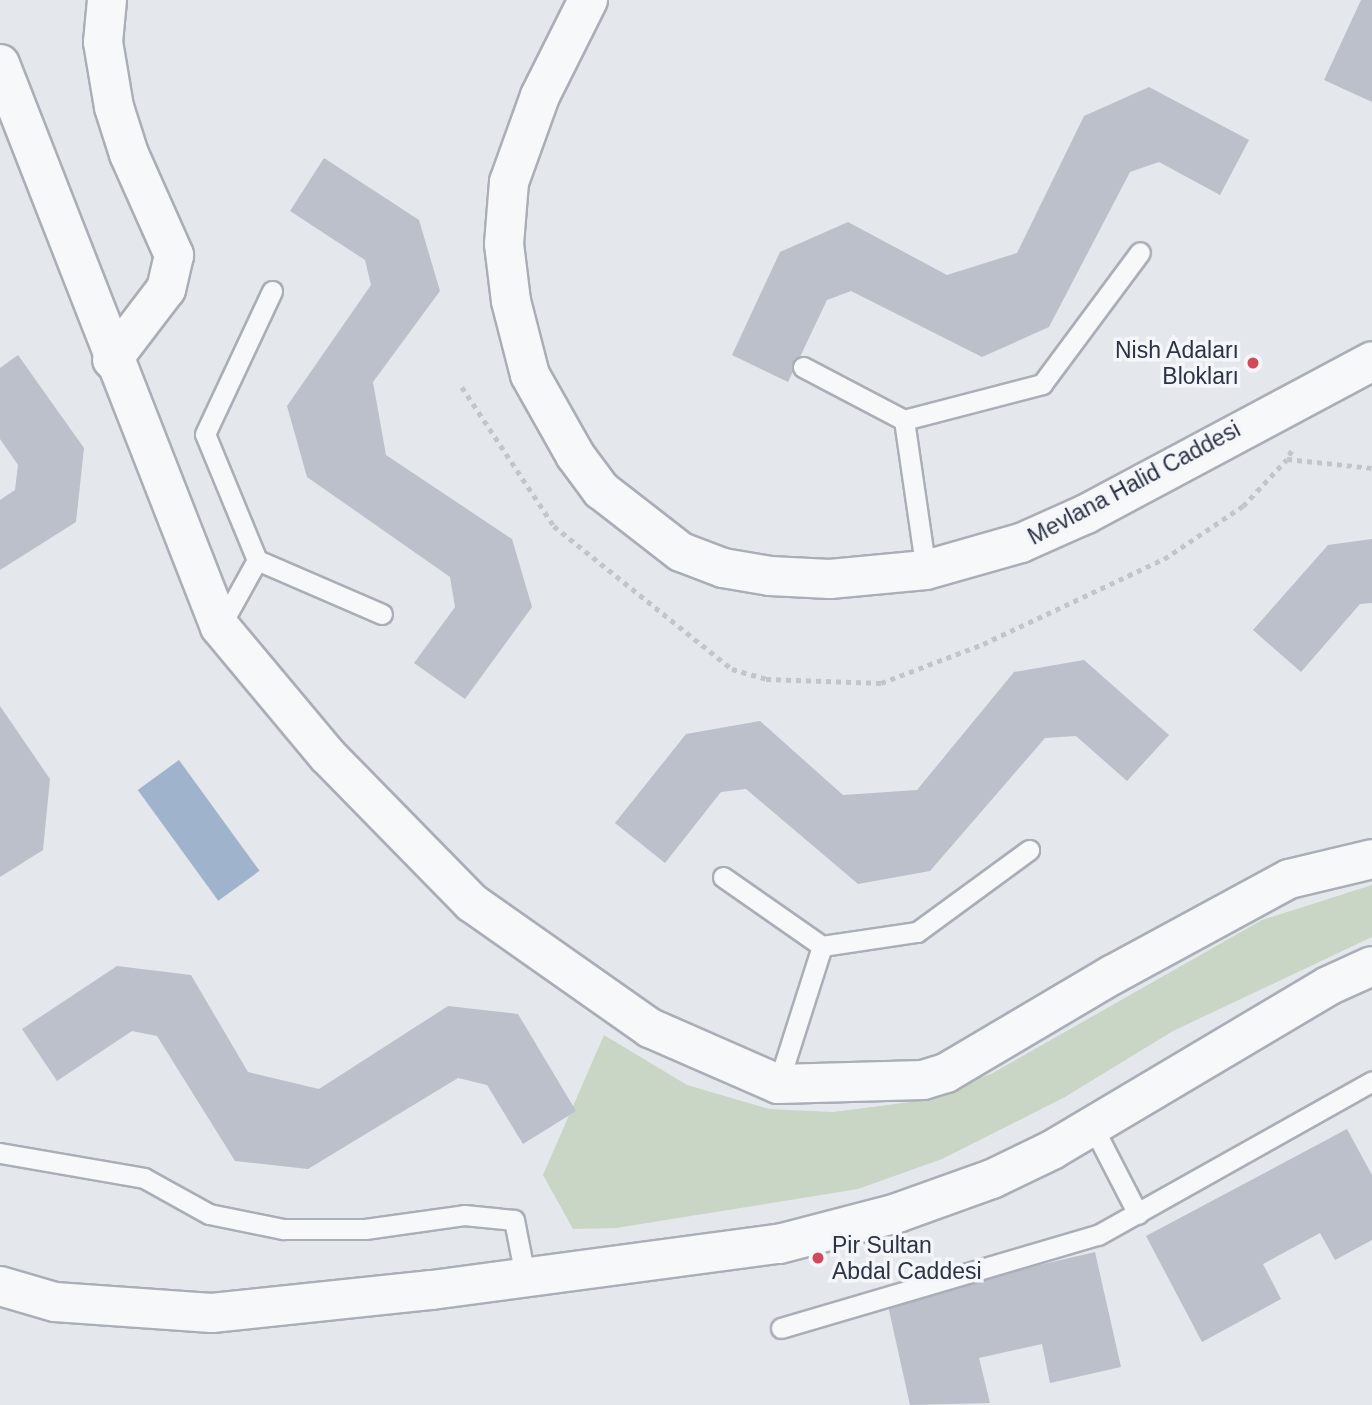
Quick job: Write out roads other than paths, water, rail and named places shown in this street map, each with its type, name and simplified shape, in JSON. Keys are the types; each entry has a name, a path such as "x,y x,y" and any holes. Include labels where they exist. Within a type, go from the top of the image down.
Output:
{"street":[{"path":"107,0 103,41 114,107 128,154 174,255 166,289 112,360"},
{"name":"Mevlana Halid Caddesi","path":"588,0 541,96 509,182 504,244 511,301 530,375 575,455 601,490 681,552 723,568 830,579 926,570 1021,543 1086,514 1372,361"},
{"path":"0,64 112,360 220,627 328,756 472,903 650,1028 778,1084 923,1080 946,1073 1111,975 1289,879 1372,859"},
{"path":"0,1286 55,1302 212,1313 304,1306 779,1244 897,1213 992,1179 1092,1125 1227,1043 1372,967"}],"lane":[{"path":"803,367 904,420 1042,384 1140,252"},
{"path":"272,291 205,434 257,560 382,614"},
{"path":"904,420 926,570"},
{"path":"220,627 257,560"},
{"path":"723,877 822,946 917,932 1029,850"},
{"path":"778,1084 822,946"},
{"path":"781,1328 1098,1235 1372,1081"},
{"path":"1092,1125 1138,1214"},
{"path":"0,1153 144,1178 209,1214 284,1229 365,1229 464,1215 514,1220 525,1276"}],"water":[{"path":"179,760 260,871 218,901 138,790"}],"place":[{"name":"Nish Adaları Blokları","path":"1253,363"},
{"name":"Pir Sultan Abdal Caddesi","path":"818,1258"}]}
